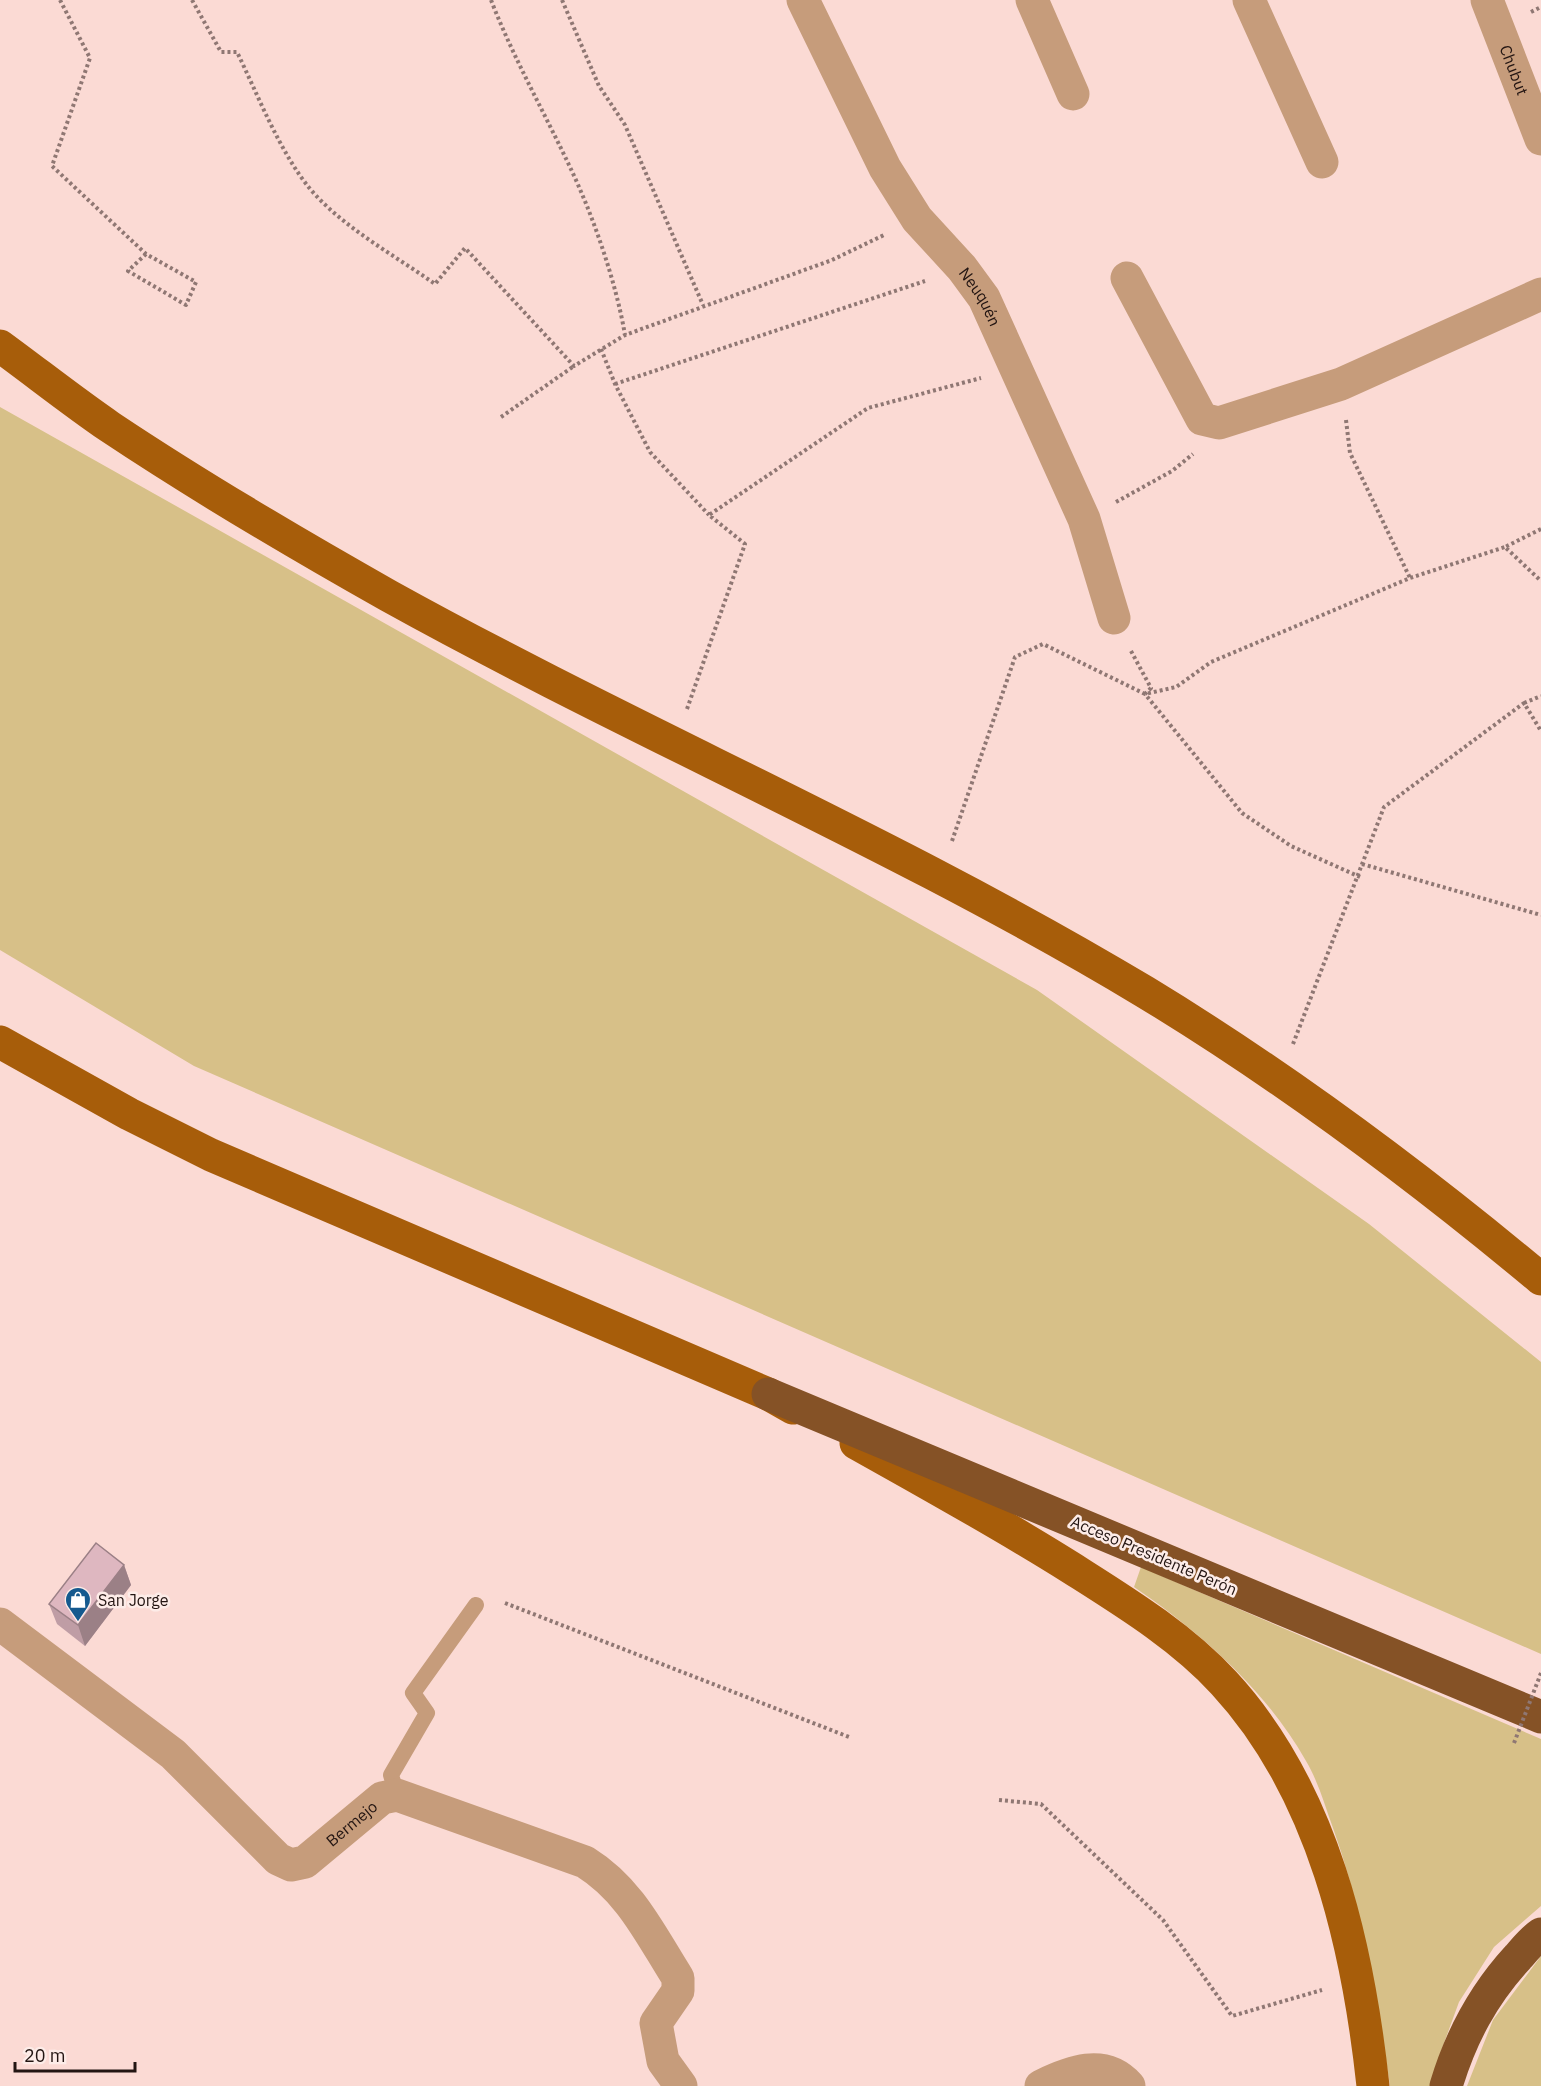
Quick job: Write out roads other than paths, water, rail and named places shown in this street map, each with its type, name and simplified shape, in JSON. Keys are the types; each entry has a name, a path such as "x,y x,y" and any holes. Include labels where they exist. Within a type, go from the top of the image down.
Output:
{"highway":[{"name":"Acceso Presidente Perón","path":"768,1394 1541,1717"},
{"path":"1446,2086 1458,2048 1476,2010 1503,1974 1541,1934"}],"main road":[{"path":"0,346 110,426 268,526 392,597 939,879 1145,992 1280,1077 1461,1213 1541,1279"},
{"path":"0,1042 129,1114 211,1155 768,1394 997,1521 1149,1619 1224,1683 1269,1742 1303,1802 1340,1906 1357,1980 1373,2086"}],"street":[{"name":"Neuquén","path":"803,0 885,168 917,219 962,268 984,298 1084,519 1114,618"},
{"path":"1032,0 1072,94"},
{"path":"1249,0 1322,162"},
{"name":"Chubut","path":"1487,0 1541,139"},
{"path":"1127,278 1202,419 1219,423 1341,384 1541,294"},
{"name":"Bermejo","path":"0,1624 173,1754 278,1859 291,1865 304,1862 382,1798 397,1795 585,1862 607,1875 626,1895 678,1978 678,1991 656,2023 663,2061 681,2086"},
{"path":"1041,2086 1063,2075 1096,2068 1113,2073 1129,2086"}],"lane":[{"path":"397,1795 391,1775 427,1713 413,1693 476,1605"}],"place":[{"name":"San Jorge","path":"78,1623"}]}
